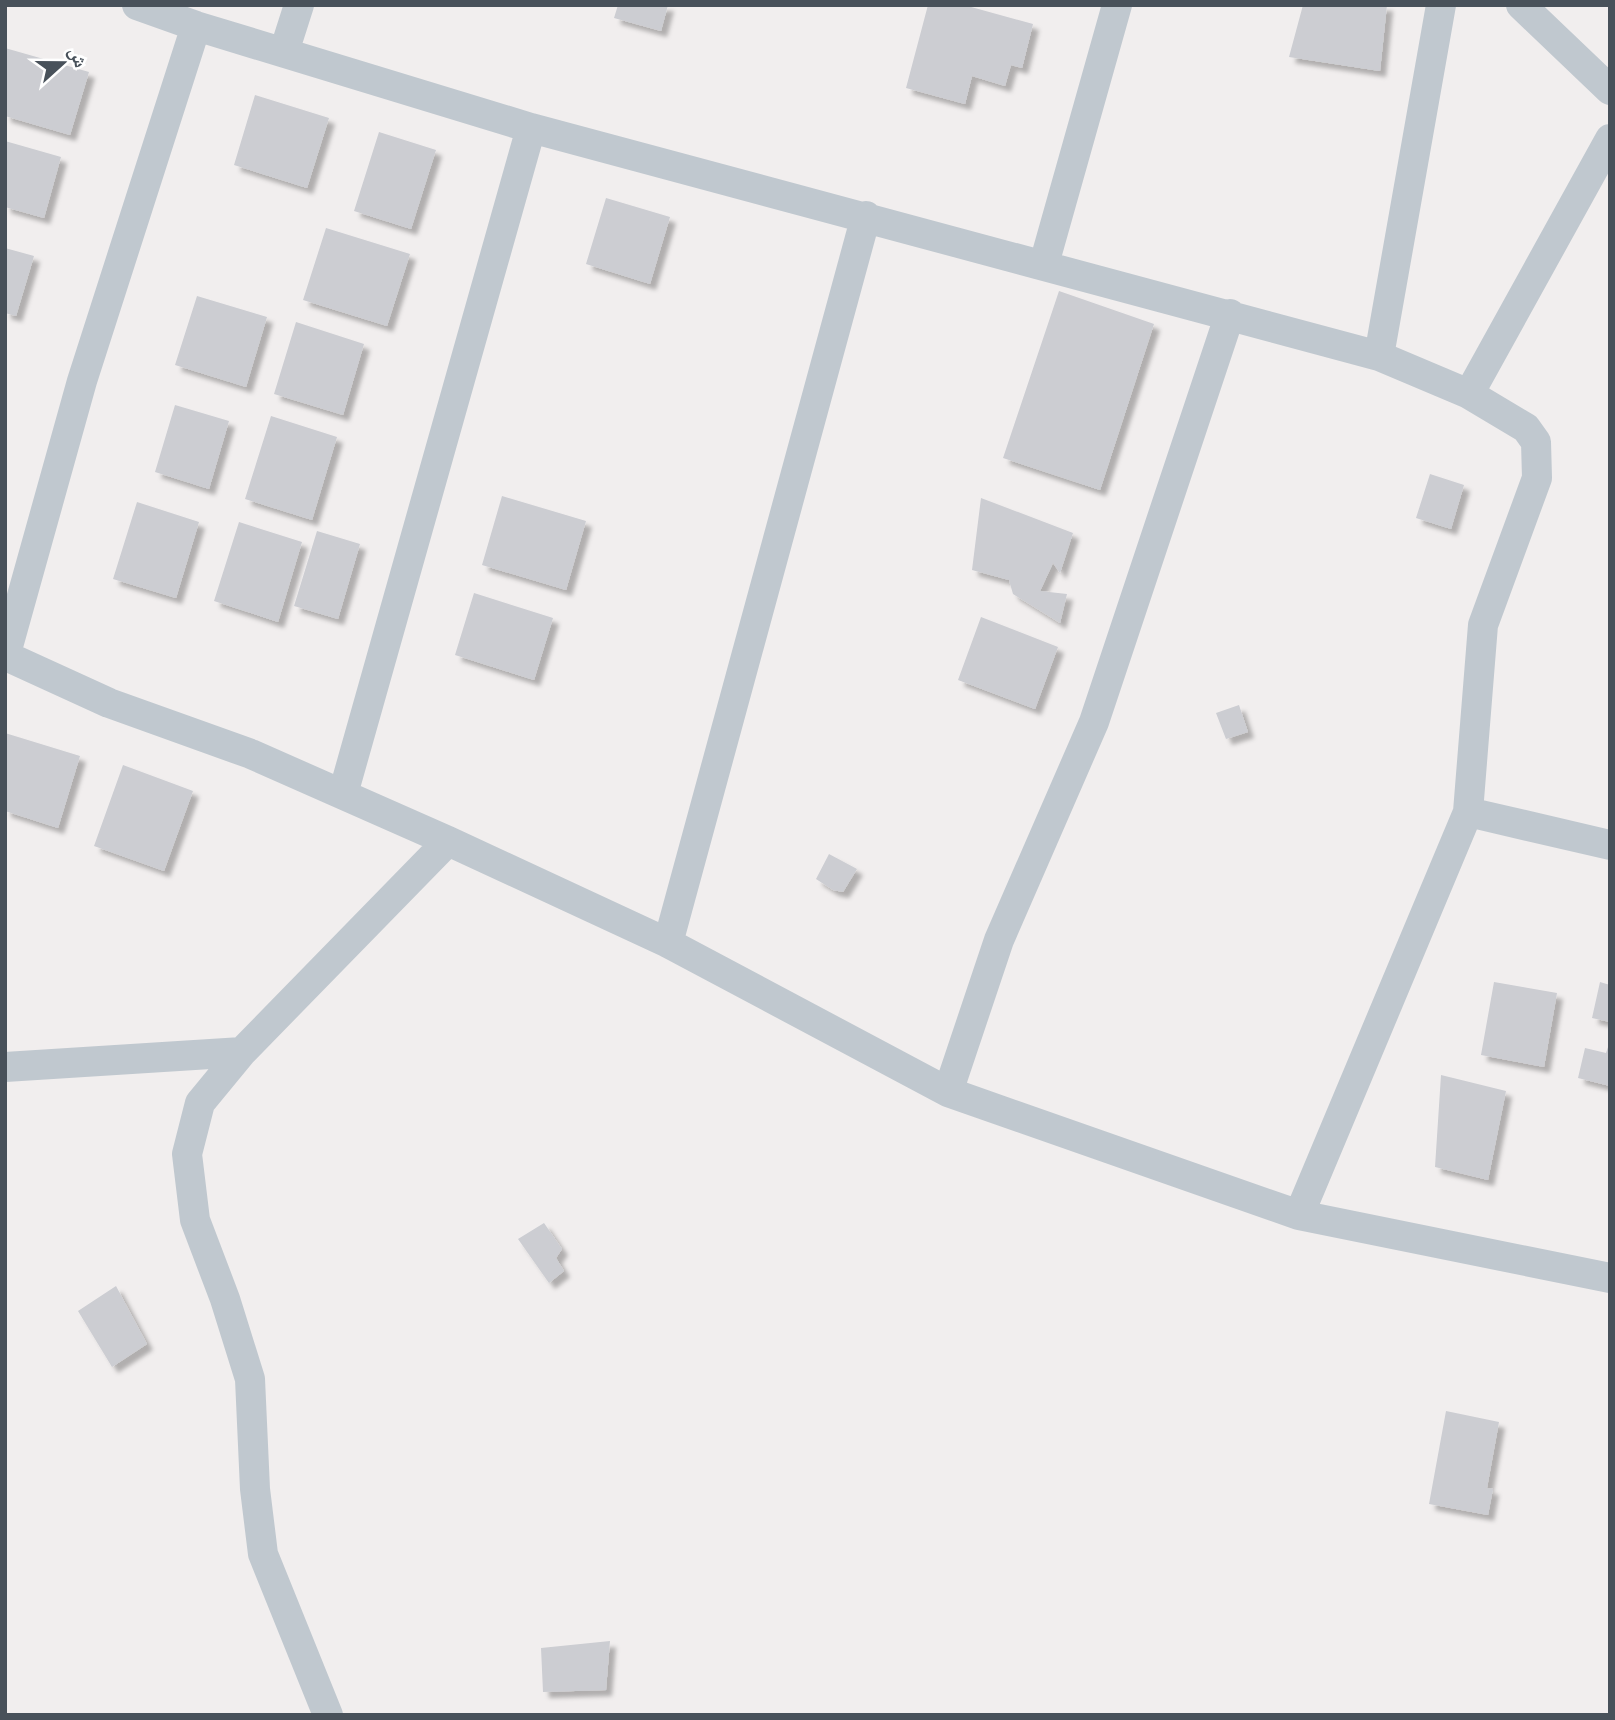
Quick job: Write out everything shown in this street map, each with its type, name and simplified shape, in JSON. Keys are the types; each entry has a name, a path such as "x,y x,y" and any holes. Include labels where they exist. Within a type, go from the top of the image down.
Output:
{"street":[{"path":"138,5 196,26 531,128 1379,356 1469,394 1526,428 1536,442 1537,478 1483,625 1468,811 1299,1215"},
{"path":"284,52 299,5"},
{"path":"1044,264 1117,5"},
{"path":"1379,356 1441,5"},
{"path":"1521,5 1610,90"},
{"path":"196,26 82,381 6,656 109,703 251,754 448,841 668,943 948,1092 1299,1215 1610,1278"},
{"path":"342,794 531,128"},
{"path":"1469,394 1610,139"},
{"path":"668,943 866,216"},
{"path":"948,1092 999,940 1094,722 1230,314"},
{"path":"1468,811 1610,845"},
{"path":"328,1715 263,1554 255,1489 250,1379 225,1299 195,1220 187,1154 200,1103 242,1052 448,841"},
{"path":"5,1067 242,1052"}],"building":[{"path":"618,5 668,5 661,31 614,18"},
{"path":"928,5 964,5 1033,24 1022,68 1011,65 1005,86 972,76 965,104 906,88"},
{"path":"1303,5 1387,5 1380,71 1289,57"},
{"path":"5,48 89,72 70,135 5,116"},
{"path":"255,95 329,118 307,188 234,165"},
{"path":"379,132 436,150 411,229 354,211"},
{"path":"5,141 61,157 44,218 5,207"},
{"path":"606,198 670,217 650,284 586,264"},
{"path":"326,228 410,254 387,326 303,300"},
{"path":"5,248 34,256 16,316 5,313"},
{"path":"1059,291 1154,324 1100,490 1003,458"},
{"path":"197,296 267,317 246,387 175,365"},
{"path":"296,322 364,344 343,415 274,394"},
{"path":"175,405 229,421 209,489 155,472"},
{"path":"271,416 337,437 312,520 245,499"},
{"path":"1430,474 1464,485 1451,529 1416,518"},
{"path":"502,496 586,521 566,590 482,565"},
{"path":"981,498 1073,533 1060,573 1053,563 1040,591 1067,594 1060,623 1013,594 1009,580 972,570"},
{"path":"137,502 199,522 176,598 113,579"},
{"path":"239,522 302,542 278,622 214,601"},
{"path":"317,531 360,544 338,619 294,606"},
{"path":"474,593 553,618 534,680 455,655"},
{"path":"981,617 1058,647 1035,709 958,680"},
{"path":"1239,705 1248,732 1226,739 1216,713"},
{"path":"5,733 80,756 58,828 5,811"},
{"path":"123,765 193,791 164,871 94,846"},
{"path":"829,854 857,869 843,892 833,890 816,879"},
{"path":"1494,982 1557,993 1544,1067 1481,1055"},
{"path":"1600,982 1610,985 1610,1022 1592,1018"},
{"path":"1610,1041 1610,1086 1578,1078 1585,1048 1606,1053"},
{"path":"1441,1075 1506,1091 1488,1180 1435,1167"},
{"path":"544,1223 562,1249 556,1258 564,1271 549,1283 518,1239"},
{"path":"116,1286 147,1344 112,1367 78,1311"},
{"path":"1446,1411 1499,1422 1487,1488 1493,1489 1488,1515 1429,1504"},
{"path":"610,1641 606,1690 543,1692 541,1648"}]}
